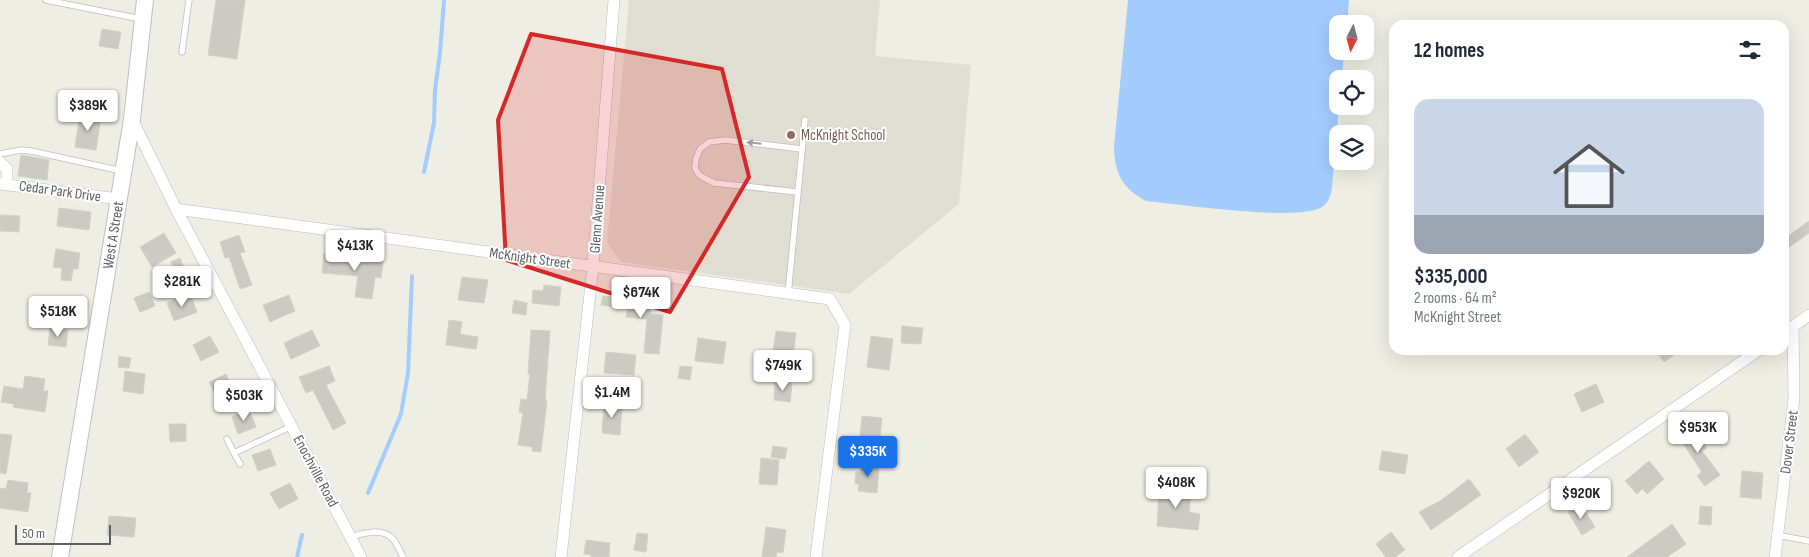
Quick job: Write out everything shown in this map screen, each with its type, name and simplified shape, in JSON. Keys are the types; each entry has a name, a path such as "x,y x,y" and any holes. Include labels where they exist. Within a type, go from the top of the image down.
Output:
{"street":[{"name":"West A Street","path":"60,557 132,119 145,0"},
{"name":"Glenn Avenue","path":"561,557 593,266 614,0"},
{"name":"Enochville Road","path":"132,119 176,209 361,557"},
{"path":"0,162 7,169 4,184"},
{"name":"Cedar Park Drive","path":"4,184 119,199"},
{"name":"McKnight Street","path":"176,209 830,300 845,324 816,557"},
{"path":"1789,329 1809,315"},
{"name":"Dover Street","path":"1775,557 1794,399 1789,329"},
{"path":"1458,557 1752,355"}],"lane":[{"path":"46,0 143,20"},
{"path":"182,52 189,0"},
{"path":"788,294 805,120"},
{"path":"798,192 714,183 699,175 695,168 696,158 700,149 709,142 725,140 802,148"},
{"path":"0,154 31,151 124,171"},
{"path":"234,453 292,426"},
{"path":"227,439 240,464"},
{"path":"351,537 369,532 381,532 393,538 403,557"},
{"path":"1777,535 1809,541"}],"highlighted area":[{"path":"531,34 722,69 749,177 670,312 506,260 498,120"}],"shaded area":[{"name":"McKnight School","path":"629,0 880,0 875,56 971,65 959,204 849,294 621,262 607,243"}],"water":[{"path":"1128,0 1349,0 1348,15 1329,15 1329,60 1343,60 1343,70 1329,70 1329,115 1338,115 1337,125 1329,125 1329,170 1333,170 1331,193 1322,207 1309,211 1289,213 1237,211 1146,201 1131,191 1121,179 1116,165 1114,147"}],"building":[{"path":"216,0 245,0 237,59 208,55"},
{"path":"102,29 121,32 118,49 99,46"},
{"path":"80,113 101,116 96,150 75,147"},
{"path":"21,155 49,160 47,180 18,176"},
{"path":"59,208 91,212 89,230 57,226"},
{"path":"0,215 20,216 19,232 0,231"},
{"path":"1809,221 1809,233 1789,247 1789,235"},
{"path":"164,233 176,253 152,267 140,247"},
{"path":"239,235 245,252 240,253 252,285 240,289 229,257 225,258 220,242"},
{"path":"56,249 80,253 78,269 73,269 71,281 61,280 62,268 53,267"},
{"path":"324,254 383,262 381,278 375,277 372,299 355,297 358,276 322,273"},
{"path":"180,258 184,269 175,272 171,262"},
{"path":"462,277 488,280 484,303 458,300"},
{"path":"544,285 561,287 559,306 532,303 533,290 543,291"},
{"path":"149,292 155,306 140,312 134,298"},
{"path":"190,294 197,312 174,321 167,303"},
{"path":"289,295 295,311 270,322 263,305"},
{"path":"603,296 651,301 650,314 663,315 659,354 644,353 647,319 626,317 628,309 601,305"},
{"path":"514,300 527,303 526,315 512,313"},
{"path":"449,320 462,322 460,334 478,337 476,349 446,345"},
{"path":"902,326 923,328 921,344 901,343"},
{"path":"50,328 68,330 66,347 48,345"},
{"path":"312,330 320,346 291,359 284,343"},
{"path":"531,330 550,331 545,400 547,401 541,452 532,451 532,447 518,445 523,413 519,412 521,399 527,400 530,374 528,374"},
{"path":"776,331 796,333 792,363 772,360"},
{"path":"210,336 219,352 201,361 193,345"},
{"path":"871,336 893,339 889,370 867,367"},
{"path":"698,338 726,342 723,364 695,361"},
{"path":"606,352 636,355 634,375 604,373"},
{"path":"1659,355 1674,355 1664,362"},
{"path":"119,356 131,358 129,368 118,367"},
{"path":"329,366 335,381 326,385 346,423 333,430 313,390 306,393 299,377"},
{"path":"680,366 692,367 690,380 678,378"},
{"path":"125,371 145,374 143,394 123,391"},
{"path":"226,374 233,390 217,397 209,382"},
{"path":"25,376 45,379 43,391 48,391 45,412 13,407 14,404 1,402 4,386 23,389"},
{"path":"775,382 792,384 790,402 774,400"},
{"path":"1596,384 1604,402 1582,412 1574,394"},
{"path":"604,404 622,405 620,435 602,433"},
{"path":"249,410 256,427 238,434 232,417"},
{"path":"862,416 882,418 879,446 859,444"},
{"path":"169,424 186,424 186,441 170,442"},
{"path":"1691,424 1707,448 1702,451 1720,475 1705,486 1697,476 1702,472 1676,433"},
{"path":"0,434 12,435 6,474 0,473"},
{"path":"1525,434 1539,452 1519,467 1506,449"},
{"path":"773,446 787,448 785,459 771,457"},
{"path":"270,449 276,465 258,471 252,455"},
{"path":"1382,451 1408,455 1405,474 1379,470"},
{"path":"761,458 779,460 777,485 759,484"},
{"path":"1649,461 1664,479 1647,494 1642,489 1637,494 1625,481"},
{"path":"860,464 879,466 877,493 858,491 859,484 855,484 856,472 860,472"},
{"path":"1742,471 1763,473 1761,499 1740,497"},
{"path":"1469,479 1481,495 1431,530 1419,512 1440,501"},
{"path":"8,480 28,483 27,493 31,493 28,512 0,508 0,488 6,489"},
{"path":"290,483 298,499 279,509 270,493"},
{"path":"1165,483 1184,485 1184,492 1191,493 1189,512 1200,514 1198,530 1157,526 1159,491 1164,492"},
{"path":"1581,504 1595,527 1582,535 1568,512"},
{"path":"1700,506 1712,507 1711,525 1699,524"},
{"path":"109,516 136,518 134,537 107,535"},
{"path":"1672,524 1686,544 1667,557 1627,557"},
{"path":"766,527 786,530 783,553 777,552 776,557 762,557"},
{"path":"1391,532 1405,550 1395,557 1386,557 1376,544"},
{"path":"637,533 648,534 646,552 634,550"},
{"path":"586,540 610,543 609,557 591,557 591,555 584,554"}],"waterway":[{"path":"424,172 434,123 435,90 444,0"},
{"path":"368,493 401,414 408,373 412,276"},
{"path":"297,557 302,535"}],"place":[{"name":"McKnight School","path":"791,135"}]}
